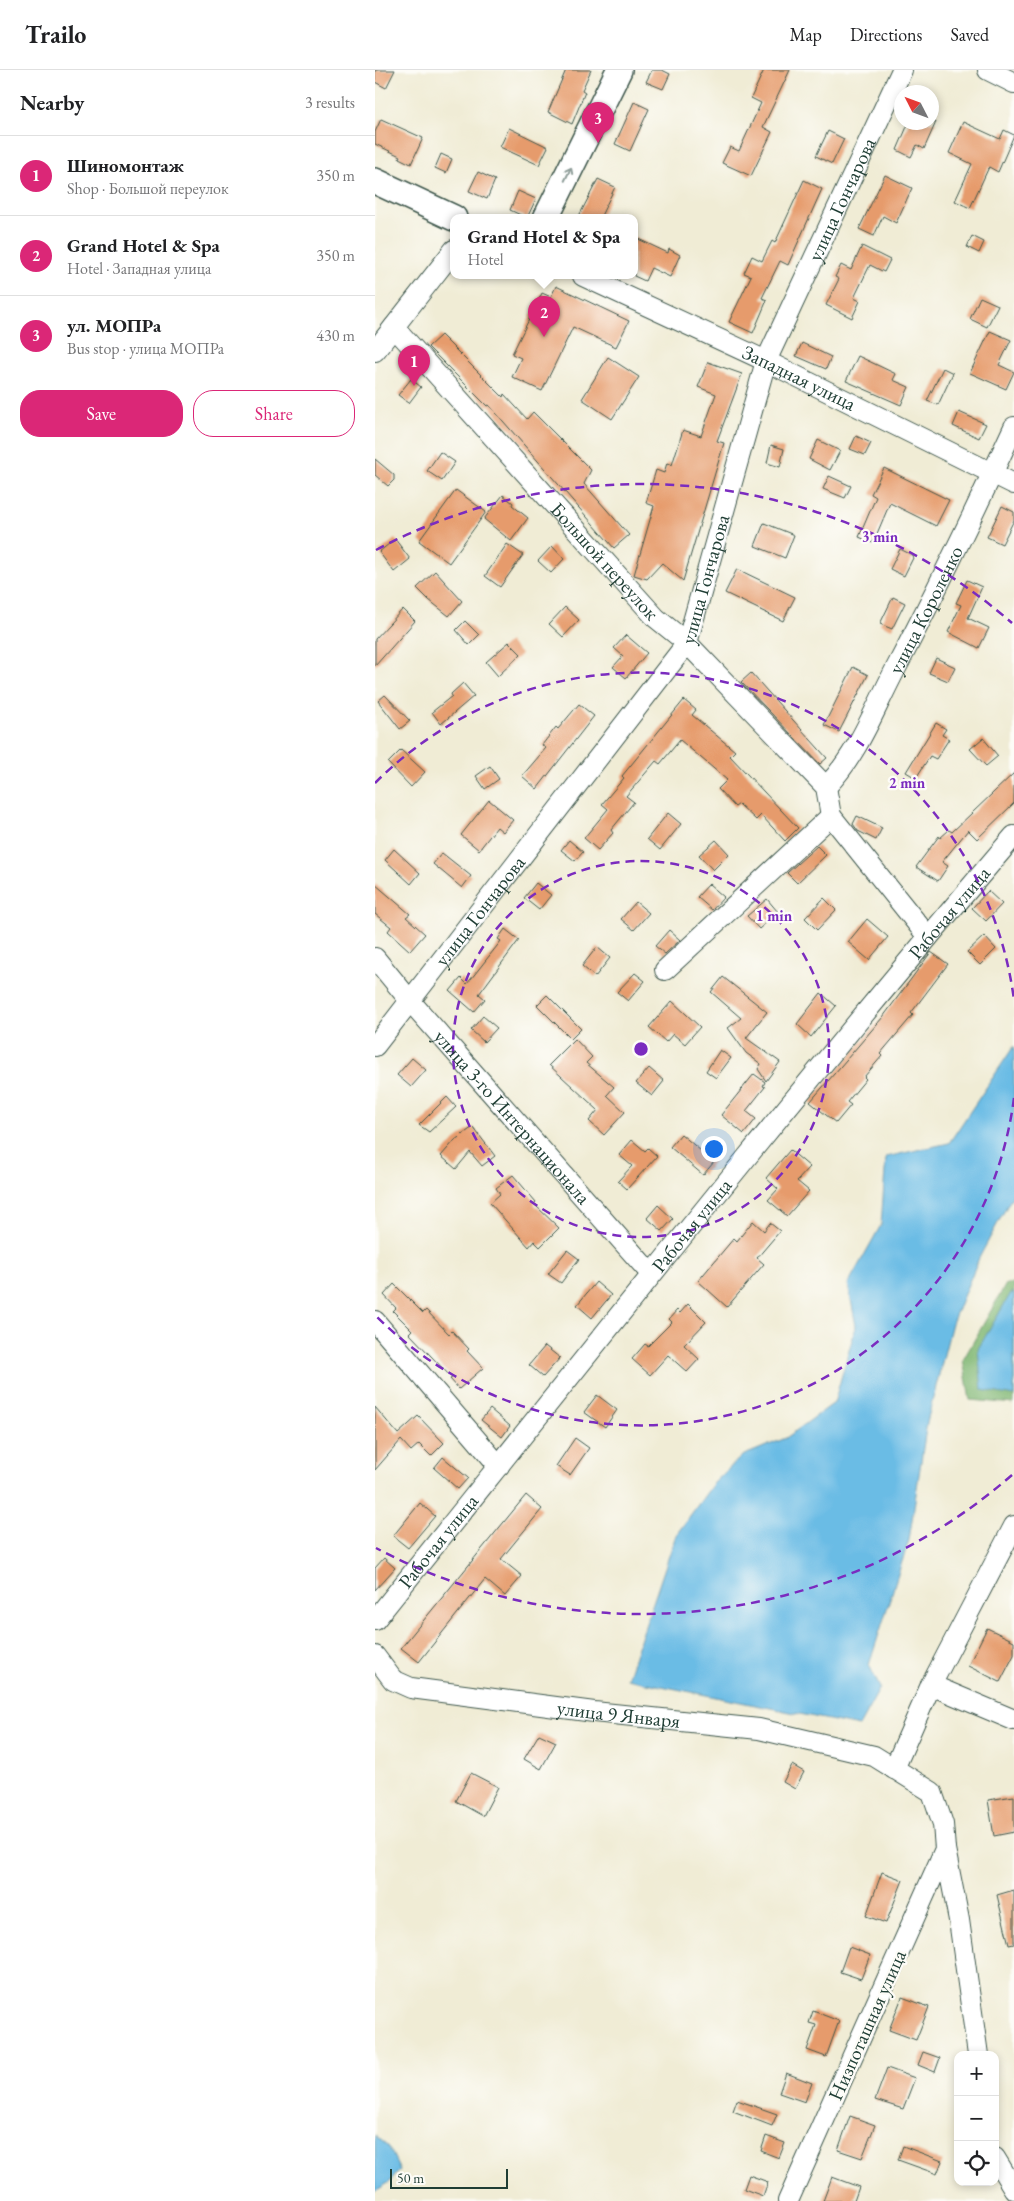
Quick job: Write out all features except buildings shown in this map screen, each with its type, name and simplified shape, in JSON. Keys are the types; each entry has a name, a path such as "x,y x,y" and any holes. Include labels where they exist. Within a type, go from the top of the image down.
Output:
{"main road":[{"path":"549,214 619,70"},
{"path":"375,181 450,216"}],"street":[{"name":"улица Гончарова","path":"375,1046 411,1002 687,642 766,361 902,70"},
{"path":"988,70 1014,83"},
{"path":"375,351 450,255"},
{"name":"Западная улица","path":"589,279 766,361 1014,484"},
{"name":"Большой переулок","path":"394,327 656,618 687,642 826,787"},
{"name":"улица Короленко","path":"826,787 842,770 858,744 1014,427"},
{"path":"826,787 831,816 928,937"},
{"path":"665,970 831,816"},
{"name":"Рабочая улица","path":"375,1620 651,1274 928,937 1014,836"},
{"name":"улица 3-го Интернационала","path":"375,958 411,1002 651,1274"},
{"path":"375,1321 499,1466"},
{"path":"894,1768 931,1685 1014,1526"},
{"name":"улица 9 Января","path":"375,1656 393,1680 411,1688 594,1712 759,1729 874,1756"},
{"path":"931,1685 1014,1720"},
{"name":"Низпоташная улица","path":"874,1756 932,1792 943,1824 945,1849 959,1920 977,2051"},
{"name":"Низпоташная улица","path":"788,2201 945,1849"},
{"path":"999,2164 1014,2188"}],"green space":[{"path":"1006,1284 1014,1284 1014,1404 970,1400 963,1360"}],"water":[{"path":"1014,1046 1014,1193 979,1258 952,1323 927,1422 909,1540 869,1665 880,1688 859,1726 627,1679 676,1535 713,1484 742,1456 786,1438 834,1403 856,1326 848,1284 881,1225 886,1157 949,1143"},
{"path":"1011,1293 1014,1293 1014,1396 982,1390 978,1349"},
{"path":"375,2135 389,2147 400,2170 390,2182 375,2191"}],"place":[{"name":"ул. МОПРа","path":"598,143"},
{"name":"Grand Hotel & Spa","path":"544,337"},
{"name":"Шиномонтаж","path":"414,386"}]}
